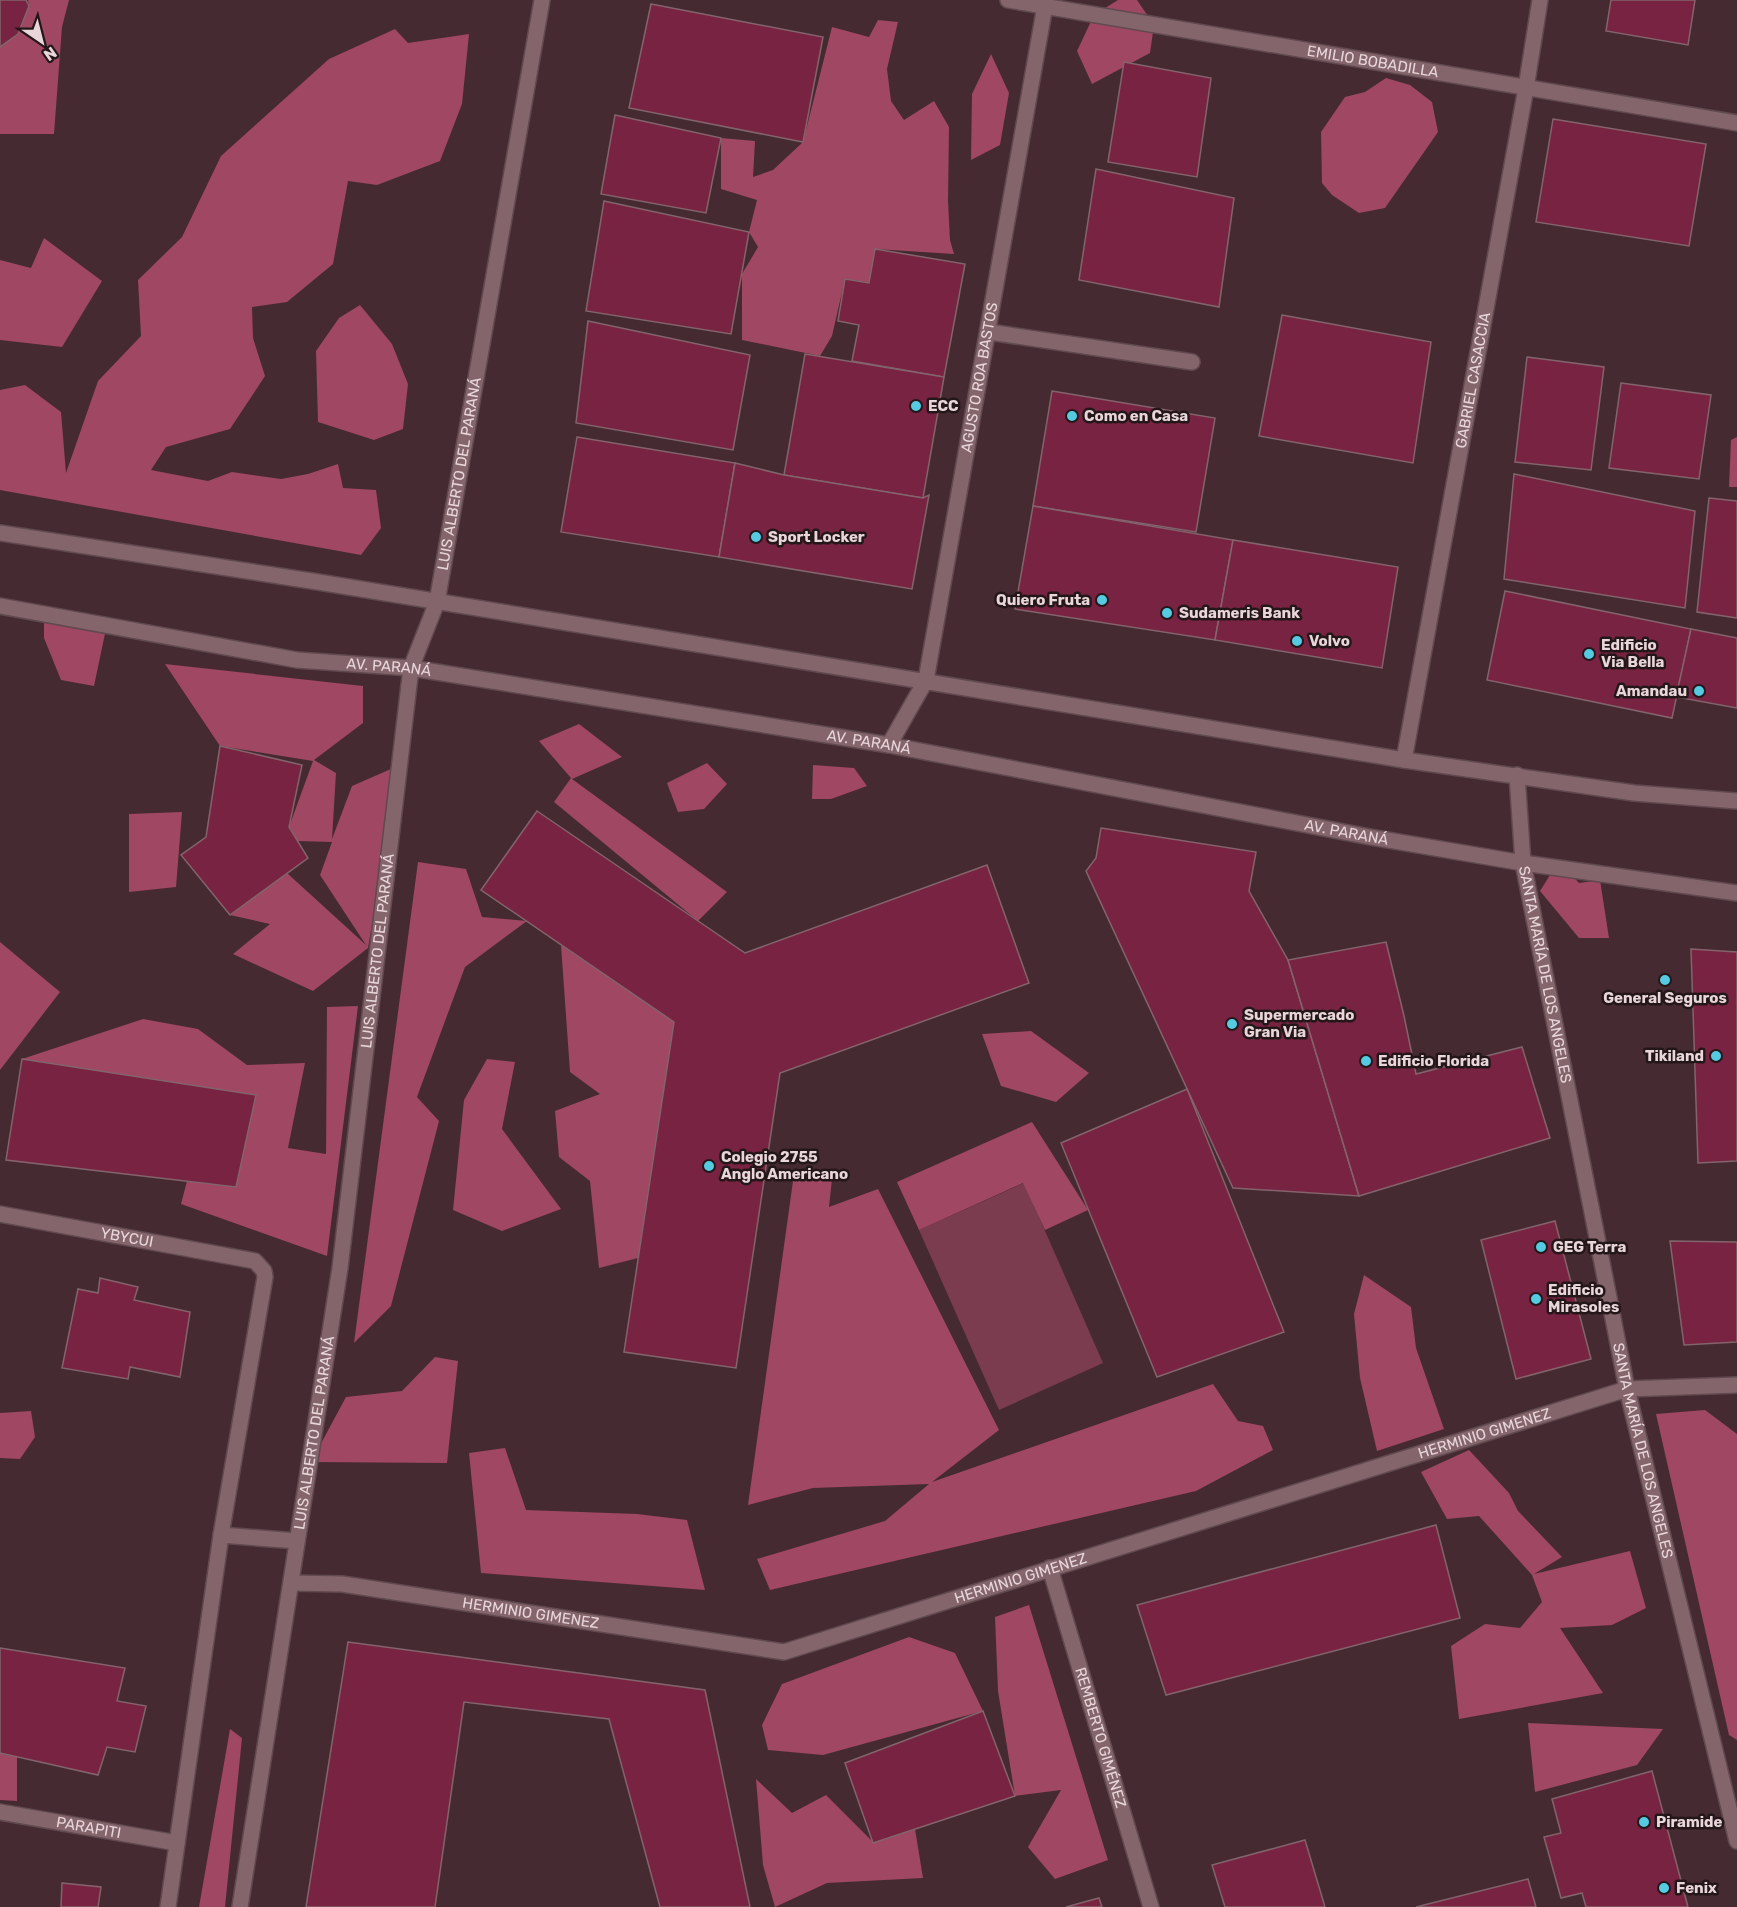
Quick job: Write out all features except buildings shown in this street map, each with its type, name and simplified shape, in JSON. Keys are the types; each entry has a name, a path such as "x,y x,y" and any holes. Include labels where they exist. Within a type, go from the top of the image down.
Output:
{"street":[{"name":"LUIS ALBERTO DEL PARANÁ","path":"240,1907 340,1268 411,668 437,602 542,0"},
{"name":"EMILIO BOBADILLA","path":"1008,0 1046,4 1737,123"},
{"name":"GABRIEL CASACCIA","path":"1404,760 1540,0"},
{"name":"AGUSTO ROA BASTOS","path":"889,746 926,680 1046,4"},
{"path":"988,332 1192,362"},
{"path":"0,532 926,680 1404,760 1634,792 1737,801"},
{"name":"AV. PARANÁ","path":"0,606 297,660 411,668 889,746 1370,837 1523,863 1737,893"},
{"name":"SANTA MARÍA DE LOS ANGELES","path":"1517,775 1523,863 1627,1389 1737,1841"},
{"name":"YBYCUI","path":"0,1214 255,1261 264,1272 221,1536"},
{"name":"HERMINIO GIMENEZ","path":"291,1583 342,1584 784,1652 1627,1389 1737,1385"},
{"path":"168,1907 221,1536 297,1541"},
{"name":"REMBERTO GIMÉNEZ","path":"1050,1568 1151,1907"},
{"name":"PARAPITI","path":"0,1812 177,1843"}],"shaded area":[{"path":"28,0 69,0 62,27 54,134 0,134 0,47 18,34 29,6"},
{"path":"1118,0 1137,0 1154,25 1150,53 1092,84 1077,51 1094,15"},
{"path":"878,20 898,22 887,69 891,101 904,120 934,101 949,127 948,201 950,240 954,254 875,249 879,284 845,279 832,336 820,356 742,340 742,274 758,247 749,232 757,200 721,189 721,138 755,141 753,177 773,170 803,142 832,27 869,37"},
{"path":"395,29 408,43 469,34 462,104 440,161 377,185 348,181 333,264 287,302 252,307 253,338 265,376 230,429 166,447 151,470 208,481 232,472 281,479 308,474 338,464 343,488 376,490 381,528 361,555 0,490 0,390 25,385 61,412 66,473 98,381 141,336 138,280 182,237 221,156 329,59"},
{"path":"991,54 1009,93 1000,145 971,160 972,94"},
{"path":"1386,78 1410,85 1432,102 1438,132 1385,208 1359,213 1332,195 1322,183 1321,132 1345,97 1365,92"},
{"path":"44,238 102,281 62,347 0,340 0,260 31,268"},
{"path":"360,305 392,344 408,384 403,429 374,440 318,422 316,351 339,318"},
{"path":"1737,437 1737,487 1729,487 1731,440"},
{"path":"44,609 107,624 94,686 61,680 44,638"},
{"path":"165,664 363,686 363,723 314,760 336,773 332,839 352,786 400,765 368,948 313,991 233,954 270,924 230,915 287,873 366,945 320,875 332,842 298,841 289,827 313,761 220,746"},
{"path":"579,724 622,757 572,779 727,892 698,921 554,802 571,778 539,741"},
{"path":"707,763 727,784 704,809 678,812 667,783"},
{"path":"813,765 854,768 867,786 831,799 812,799"},
{"path":"182,812 176,887 129,892 129,814"},
{"path":"418,862 466,869 482,917 527,921 465,967 417,1097 439,1121 391,1306 354,1343"},
{"path":"1566,869 1579,883 1600,880 1609,938 1579,938 1540,891 1550,875"},
{"path":"0,942 60,992 0,1070"},
{"path":"561,945 674,1022 638,1258 599,1268 590,1181 559,1157 555,1111 600,1094 570,1072"},
{"path":"358,1006 327,1256 181,1204 187,1181 236,1187 255,1095 22,1059 143,1019 198,1029 247,1065 305,1063 288,1148 326,1154 327,1007"},
{"path":"1031,1031 1089,1073 1056,1102 1001,1086 982,1034"},
{"path":"487,1059 515,1062 502,1129 561,1209 502,1231 453,1210 464,1100"},
{"path":"1032,1122 1088,1210 1045,1230 1023,1183 919,1230 897,1182"},
{"path":"832,1179 829,1207 878,1189 999,1430 932,1482 1213,1384 1238,1421 1263,1426 1273,1450 1196,1491 770,1590 757,1559 885,1521 929,1484 813,1488 748,1505 793,1181"},
{"path":"1024,1183 1103,1363 999,1410 919,1230"},
{"path":"1364,1275 1411,1307 1416,1348 1444,1429 1377,1451 1360,1378 1354,1314"},
{"path":"435,1357 458,1361 447,1463 311,1462 346,1397 402,1391"},
{"path":"1705,1410 1737,1434 1737,1740 1729,1735 1656,1414"},
{"path":"31,1411 35,1437 20,1459 0,1458 0,1413"},
{"path":"505,1448 526,1510 637,1514 687,1520 705,1590 481,1573 469,1453"},
{"path":"1469,1450 1509,1493 1518,1511 1562,1557 1534,1574 1630,1551 1646,1608 1612,1625 1560,1628 1603,1693 1459,1719 1451,1646 1485,1624 1520,1628 1542,1602 1532,1575 1479,1516 1447,1519 1421,1472"},
{"path":"1029,1605 1108,1860 1055,1879 1028,1847 1061,1790 1015,1796 998,1691 995,1617"},
{"path":"909,1637 955,1653 983,1711 823,1755 768,1750 762,1725 782,1684"},
{"path":"1528,1723 1663,1729 1637,1765 1535,1792"},
{"path":"230,1729 242,1738 225,1907 199,1907"},
{"path":"0,1753 17,1757 17,1801 0,1800"},
{"path":"756,1779 792,1813 826,1795 873,1842 915,1829 923,1878 827,1883 775,1907 763,1865"}],"place":[{"name":"ECC","path":"916,406"},
{"name":"Como en Casa","path":"1072,416"},
{"name":"Sport Locker","path":"756,537"},
{"name":"Quiero Fruta","path":"1102,600"},
{"name":"Sudameris Bank","path":"1167,613"},
{"name":"Volvo","path":"1297,641"},
{"name":"Edificio Via Bella","path":"1589,654"},
{"name":"Amandau","path":"1699,691"},
{"name":"General Seguros","path":"1665,980"},
{"name":"Supermercado Gran Via","path":"1232,1024"},
{"name":"Tikiland","path":"1716,1056"},
{"name":"Edificio Florida","path":"1366,1061"},
{"name":"Colegio 2755 Anglo Americano","path":"709,1166"},
{"name":"GEG Terra","path":"1541,1247"},
{"name":"Edificio Mirasoles","path":"1536,1299"},
{"name":"Piramide","path":"1644,1822"},
{"name":"Fenix","path":"1664,1888"}]}
